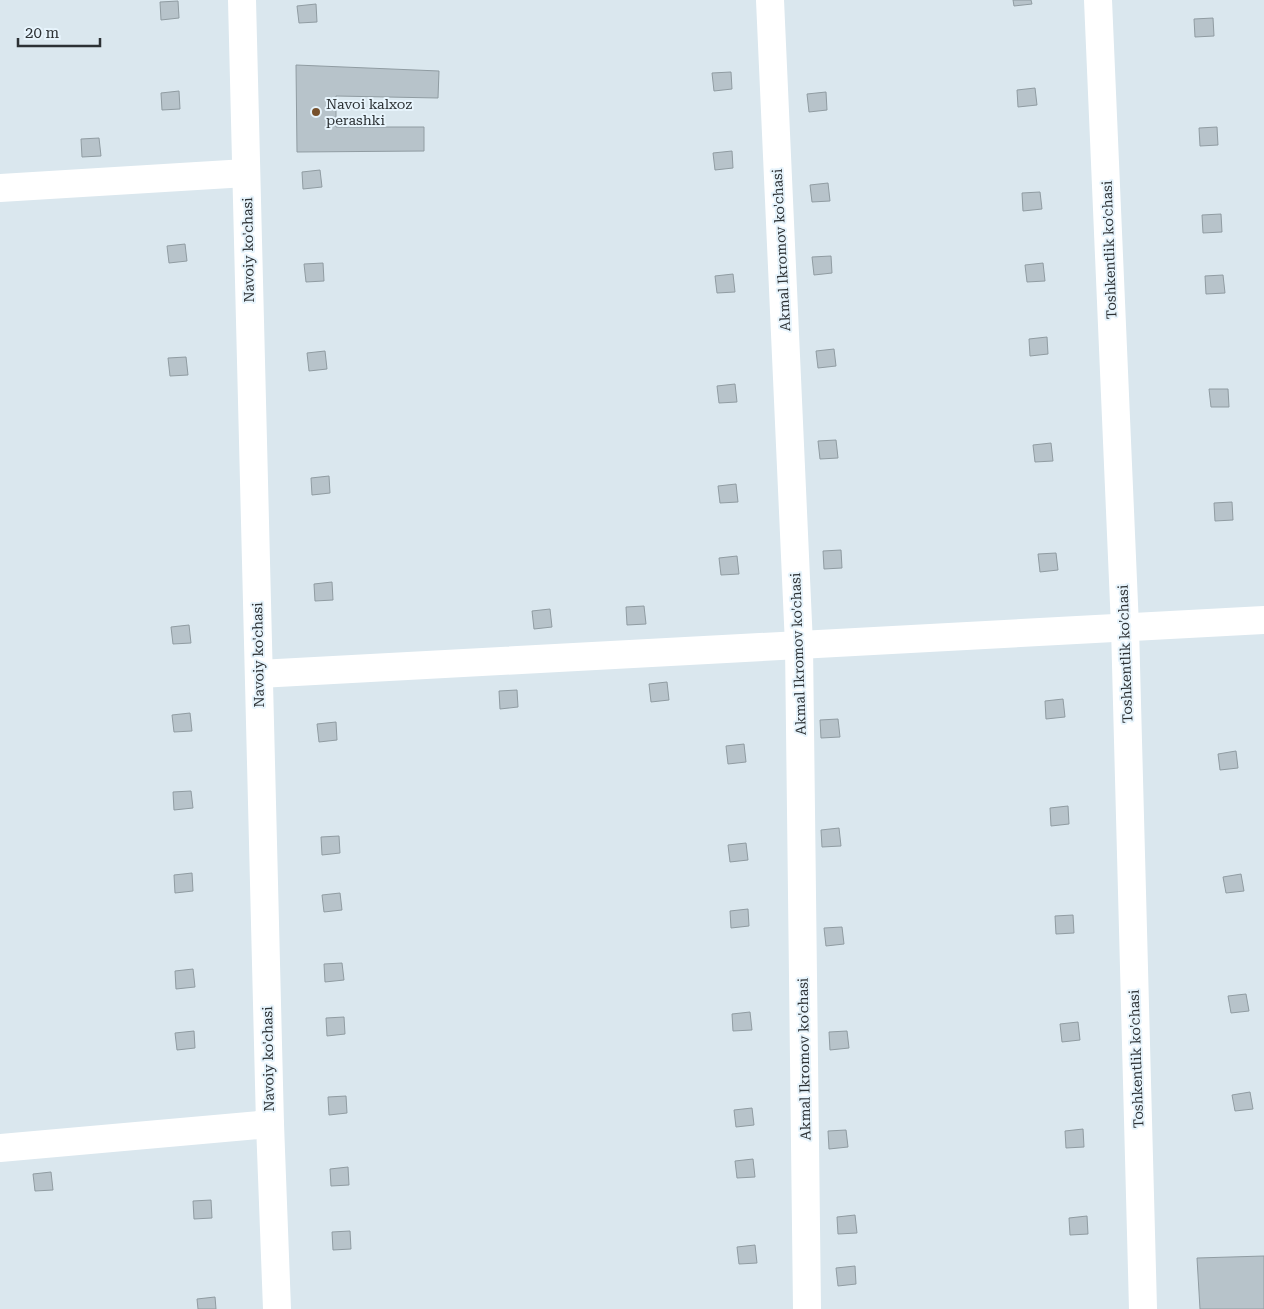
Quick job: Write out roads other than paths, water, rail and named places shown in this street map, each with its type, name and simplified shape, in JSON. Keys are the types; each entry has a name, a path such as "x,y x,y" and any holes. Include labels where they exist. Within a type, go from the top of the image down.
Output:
{"street":[{"name":"Navoiy ko'chasi","path":"242,0 270,1124 277,1309"},
{"name":"Akmal Ikromov ko'chasi","path":"770,0 799,644 807,1309"},
{"name":"Toshkentlik ko'chasi","path":"1098,0 1125,627 1143,1309"},
{"path":"0,188 246,173"},
{"path":"259,674 1264,620"},
{"path":"0,1148 270,1124"}],"place":[{"name":"Navoi kalxoz perashki","path":"316,112"}]}
